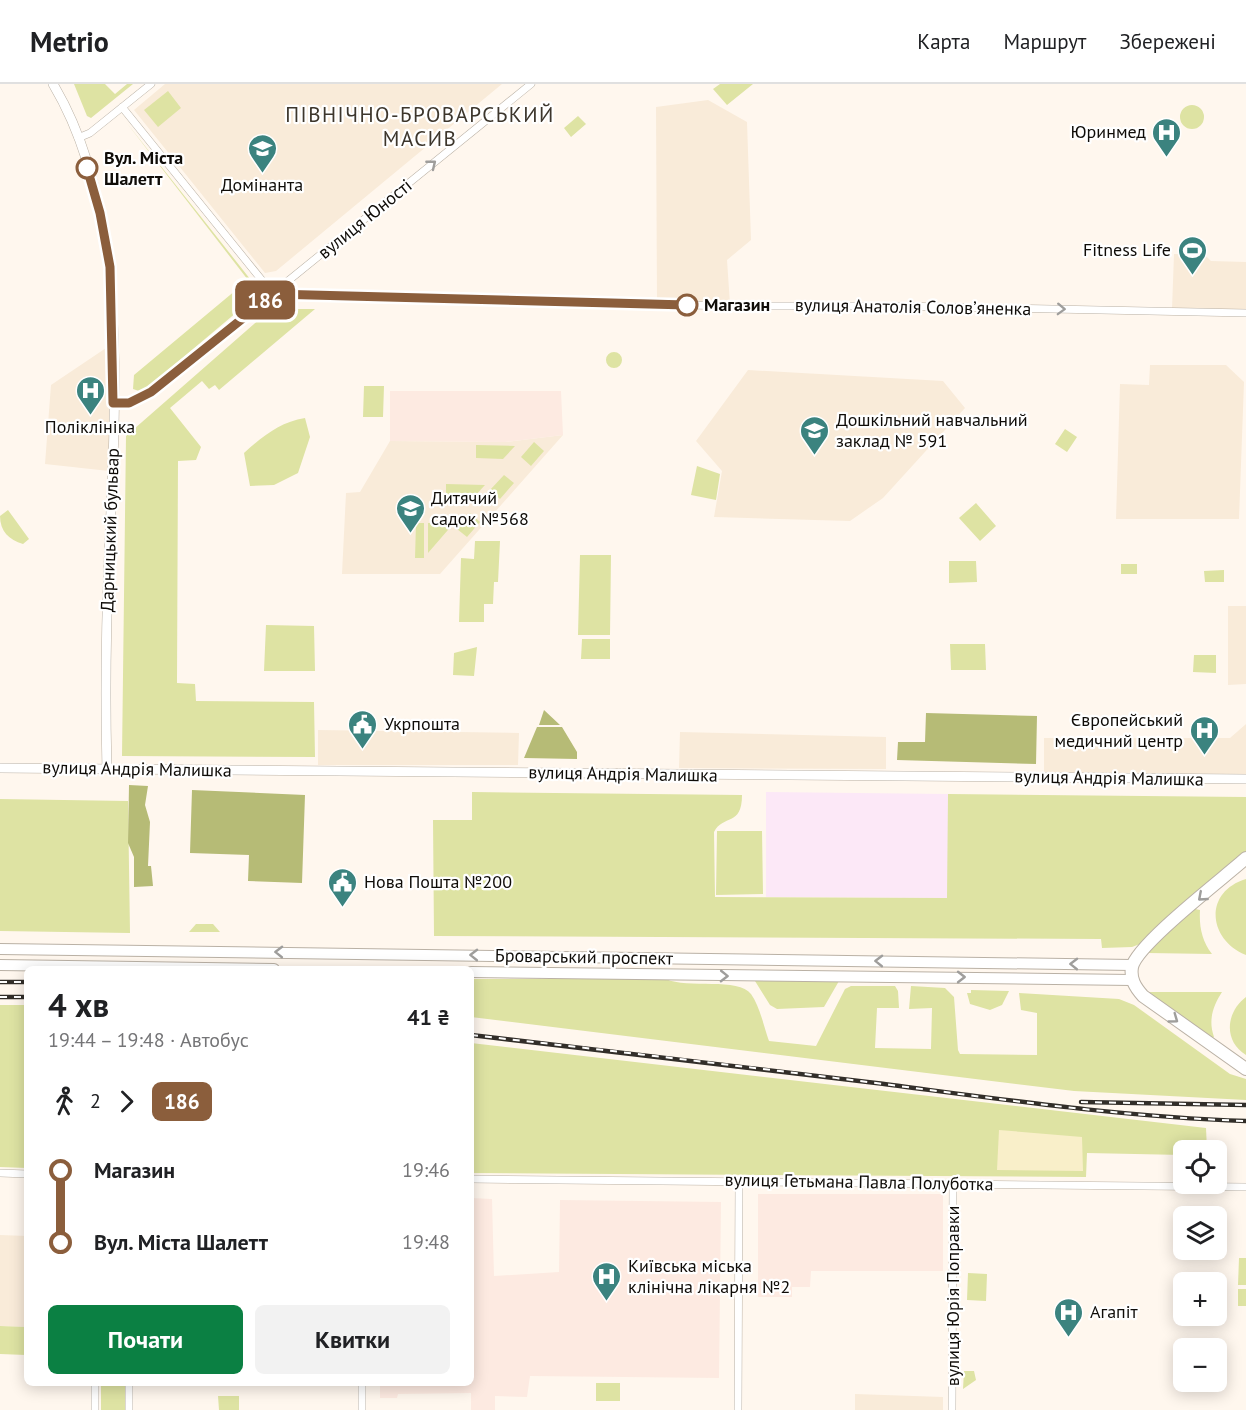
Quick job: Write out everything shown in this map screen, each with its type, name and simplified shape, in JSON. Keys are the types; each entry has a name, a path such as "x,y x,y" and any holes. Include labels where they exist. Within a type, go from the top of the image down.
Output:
{"highway":[{"path":"1246,858 1145,946 1132,965 1132,980 1143,996 1246,1069"}],"main road":[{"name":"Броварський проспект","path":"0,949 1132,965"},
{"path":"0,965 68,966"},
{"name":"Броварський проспект","path":"474,972 1132,980"}],"street":[{"name":"Дарницький бульвар","path":"53,84 78,138 100,213 110,267 113,403 106,633 107,769"},
{"path":"78,138 90,133 151,84"},
{"name":"вулиця Юності","path":"273,294 531,84"},
{"path":"113,403 129,403 151,392 273,294 123,107"},
{"name":"вулиця Анатолія Соловʼяненка","path":"273,294 717,306 1246,313"},
{"name":"вулиця Андрія Малишка","path":"0,768 1246,779"},
{"path":"0,1173 24,1174"},
{"name":"вулиця Гетьмана Павла Полуботка","path":"474,1179 1246,1187"},
{"path":"738,1410 739,1181"},
{"name":"вулиця Юрія Поправки","path":"952,1410 953,1183"},
{"path":"95,1386 95,1410"},
{"path":"129,1386 129,1410"},
{"path":"362,1386 362,1410"}],"shaded area":[{"name":"Домінанта","path":"165,84 502,84 276,271 265,273 134,110"},
{"path":"708,100 747,122 751,240 727,260 730,304 657,302 656,107"},
{"path":"1174,254 1205,255 1211,261 1246,262 1246,311 1172,309"},
{"path":"109,346 109,471 45,464 51,385"},
{"path":"1150,365 1226,365 1244,382 1239,519 1116,519 1120,384 1149,385"},
{"name":"Дошкільний навчальний заклад № 591","path":"748,370 943,381 965,408 883,498 850,521 714,517 722,471 696,441"},
{"path":"390,391 561,391 563,435 505,442 390,441"},
{"name":"Дитячий садок №568","path":"563,435 440,574 342,574 346,493 360,492 390,441 505,442"},
{"path":"1228,606 1246,606 1246,684 1228,685"},
{"path":"1246,724 1246,774 1044,772 1044,738 1230,738"},
{"path":"318,730 519,733 518,765 318,765"},
{"path":"680,732 886,737 886,769 679,768"},
{"path":"766,792 948,794 948,898 766,897"},
{"name":"Київська міська клінічна лікарня №2","path":"758,1194 943,1194 943,1271 811,1271 810,1287 792,1287 792,1297 758,1297"},
{"name":"Київська міська клінічна лікарня №2","path":"474,1198 492,1199 494,1276 559,1272 560,1200 721,1202 719,1378 530,1376 527,1397 495,1396 495,1410 471,1410 471,1393 398,1394 397,1398 380,1398 380,1386 474,1386"},
{"path":"0,1235 24,1236 24,1327 0,1326"},
{"path":"855,1394 943,1397 943,1410 855,1410"}],"green space":[{"path":"74,84 105,84 115,94 127,84 133,84 91,118 87,116"},
{"path":"720,84 753,84 727,105 713,89"},
{"path":"168,91 181,108 158,127 144,110"},
{"path":"1192,105 1201,108 1204,117 1201,126 1192,129 1183,126 1180,117 1183,108"},
{"path":"578,116 586,124 571,137 564,128"},
{"path":"126,122 258,289 256,296 142,392 133,389 134,375 248,280"},
{"path":"271,309 315,309 219,390 215,385 209,389 202,381 170,408 201,447 196,460 178,461 177,683 195,684 196,701 314,702 315,757 122,756 126,436"},
{"path":"614,352 622,360 614,368 606,360"},
{"path":"364,386 384,386 383,417 363,417"},
{"path":"305,418 310,437 298,473 274,485 250,486 244,453 272,431"},
{"path":"1065,429 1077,437 1067,452 1055,444"},
{"path":"534,442 544,451 531,466 521,457"},
{"path":"476,445 515,446 503,459 476,458"},
{"path":"697,466 720,474 716,500 691,495"},
{"path":"504,475 514,483 500,499 490,490"},
{"path":"446,484 485,485 473,498 446,497"},
{"path":"976,503 996,526 980,541 959,518"},
{"path":"8,510 29,539 23,544 10,537 2,526 0,516"},
{"path":"470,513 480,522 467,537 457,529"},
{"path":"416,523 424,523 424,558 415,558"},
{"path":"428,523 454,523 428,553"},
{"path":"475,541 500,541 498,582 494,582 493,604 484,604 484,622 459,622 461,558 474,559"},
{"path":"580,555 611,555 610,635 578,635"},
{"path":"949,561 976,561 977,582 949,583"},
{"path":"1121,564 1137,564 1137,574 1121,574"},
{"path":"1224,570 1224,582 1205,582 1204,571"},
{"path":"266,625 314,626 315,671 264,671"},
{"path":"582,639 610,639 610,659 581,659"},
{"path":"950,644 985,644 986,670 951,670"},
{"path":"477,647 474,676 453,675 454,653"},
{"path":"1194,655 1216,655 1216,673 1193,672"},
{"path":"544,710 560,725 539,725"},
{"path":"926,713 1037,716 1036,764 897,760 898,742 925,742"},
{"path":"537,727 562,727 577,752 577,759 524,758"},
{"path":"129,785 148,786 145,805 150,822 148,866 151,866 153,886 134,887 134,857 128,843"},
{"path":"192,790 305,795 302,883 248,881 249,855 190,853"},
{"path":"472,792 742,795 736,816 722,823 714,832 715,897 947,898 948,794 1246,797 1246,851 1140,944 1132,947 1102,948 1101,939 434,936 433,820 472,820"},
{"path":"0,799 128,801 130,933 0,931"},
{"path":"717,831 762,831 763,894 716,895"},
{"path":"1246,879 1246,955 1233,948 1224,939 1218,928 1216,916 1217,905 1223,894 1232,885"},
{"path":"1195,909 1200,910 1202,933 1212,954 1148,953 1148,949"},
{"path":"196,924 213,924 220,932 189,932"},
{"path":"474,979 666,979 675,982 736,986 745,989 754,999 769,1041 816,1046 845,989 851,986 895,986 898,991 899,1008 877,1008 875,1048 931,1049 932,1008 909,1009 911,986 945,988 954,997 960,1054 1037,1055 1037,1013 1021,1010 1019,993 1119,999 1134,1005 1230,1074 1246,1079 1246,1100 1074,1091 474,1017"},
{"path":"755,981 839,981 824,1007 777,1009 770,1005"},
{"path":"971,990 1009,991 1002,1005 990,1010 970,1004 967,993 971,993"},
{"path":"1149,992 1222,992 1212,1013 1211,1025 1214,1037 1211,1039"},
{"path":"1246,997 1246,1055 1233,1042 1230,1026 1234,1010"},
{"path":"0,1005 24,1005 24,1168 0,1167"},
{"path":"474,1043 1206,1128 1207,1140 1173,1140 1173,1155 1087,1153 1086,1177 474,1173"},
{"path":"1239,1258 1246,1258 1246,1285 1238,1285"},
{"path":"968,1273 987,1274 986,1301 967,1300"},
{"path":"1238,1289 1246,1289 1246,1306 1238,1306"},
{"path":"0,1326 24,1327 24,1355 0,1354"},
{"path":"964,1371 974,1371 976,1380 963,1389"},
{"path":"596,1383 620,1383 620,1401 596,1401"},
{"path":"101,1386 125,1386 125,1410 101,1410"},
{"path":"218,1396 239,1396 239,1410 219,1410"}],"sand":[{"path":"999,1130 1082,1137 1083,1171 997,1170"}],"railway":[{"path":"0,982 24,982"},
{"path":"0,997 24,997"},
{"path":"474,1035 1061,1106 1153,1116 1246,1121"},
{"path":"1081,1102 1246,1105"}],"bus line":[{"name":"186","path":"87,168 100,213 110,267 113,403 129,403 151,392 273,294 687,305"}],"place":[{"name":"Юринмед","path":"1167,158"},
{"name":"Вул. Міста Шалетт","path":"87,168"},
{"name":"Домінанта","path":"262,174"},
{"name":"Fitness Life","path":"1192,276"},
{"name":"Магазин","path":"687,305"},
{"name":"Поліклініка","path":"90,416"},
{"name":"Дошкільний навчальний заклад № 591","path":"815,456"},
{"name":"Дитячий садок №568","path":"410,534"},
{"name":"Укрпошта","path":"363,750"},
{"name":"Європейський медичний центр","path":"1204,756"},
{"name":"Нова Пошта №200","path":"343,908"},
{"name":"Київська міська клінічна лікарня №2","path":"607,1302"},
{"name":"Агапіт","path":"1069,1338"}],"district":[{"name":"ПІВНІЧНО-БРОВАРСЬКИЙ МАСИВ","path":"420,127"}]}
